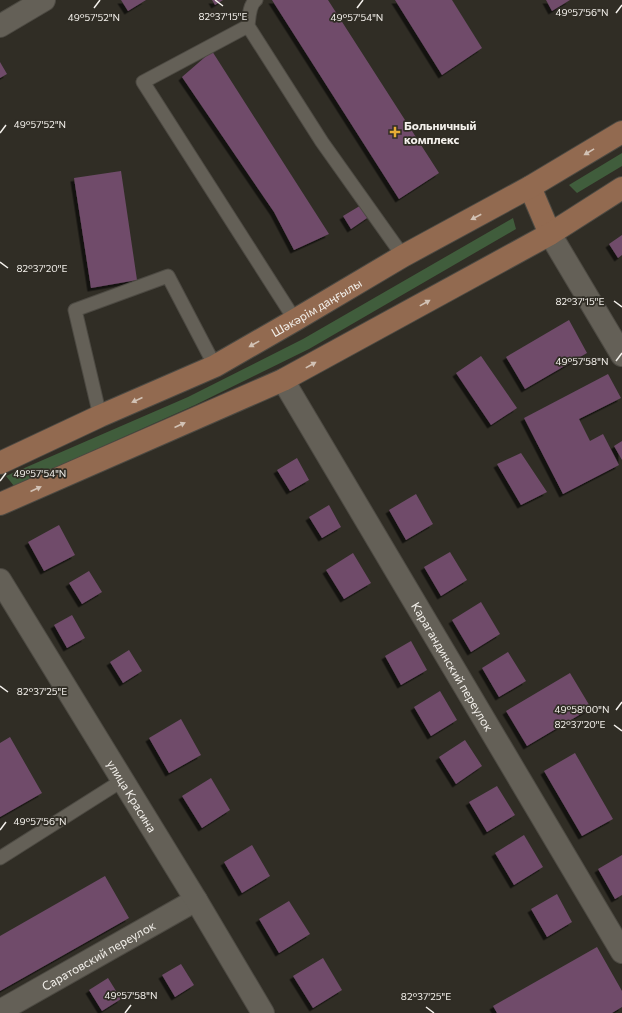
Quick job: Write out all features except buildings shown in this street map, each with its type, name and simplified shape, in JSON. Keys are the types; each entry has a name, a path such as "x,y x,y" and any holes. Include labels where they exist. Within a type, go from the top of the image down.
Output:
{"main road":[{"name":"Шәкәрім даңғылы","path":"0,463 100,416 215,366 403,256 530,187 622,132"},
{"path":"530,187 550,234"},
{"path":"0,504 283,380 550,234 622,188"}],"street":[{"path":"0,26 44,0"},
{"path":"550,234 622,355"},
{"name":"Карагандинский переулок","path":"283,380 622,952"},
{"name":"улица Красина","path":"0,580 196,900 263,1013"},
{"name":"Саратовский переулок","path":"0,1011 196,900"}],"lane":[{"path":"256,0 250,12 248,26 322,142 403,256"},
{"path":"248,26 143,82 295,320"},
{"path":"100,416 75,310 168,276 215,366"},
{"path":"0,858 123,780"}],"green space":[{"path":"622,153 622,166 577,193 569,185"},
{"path":"513,218 516,229 309,349 195,405 14,486 6,476 188,397 303,339"}],"place":[{"name":"Больничный комплекс","path":"395,132"}]}
